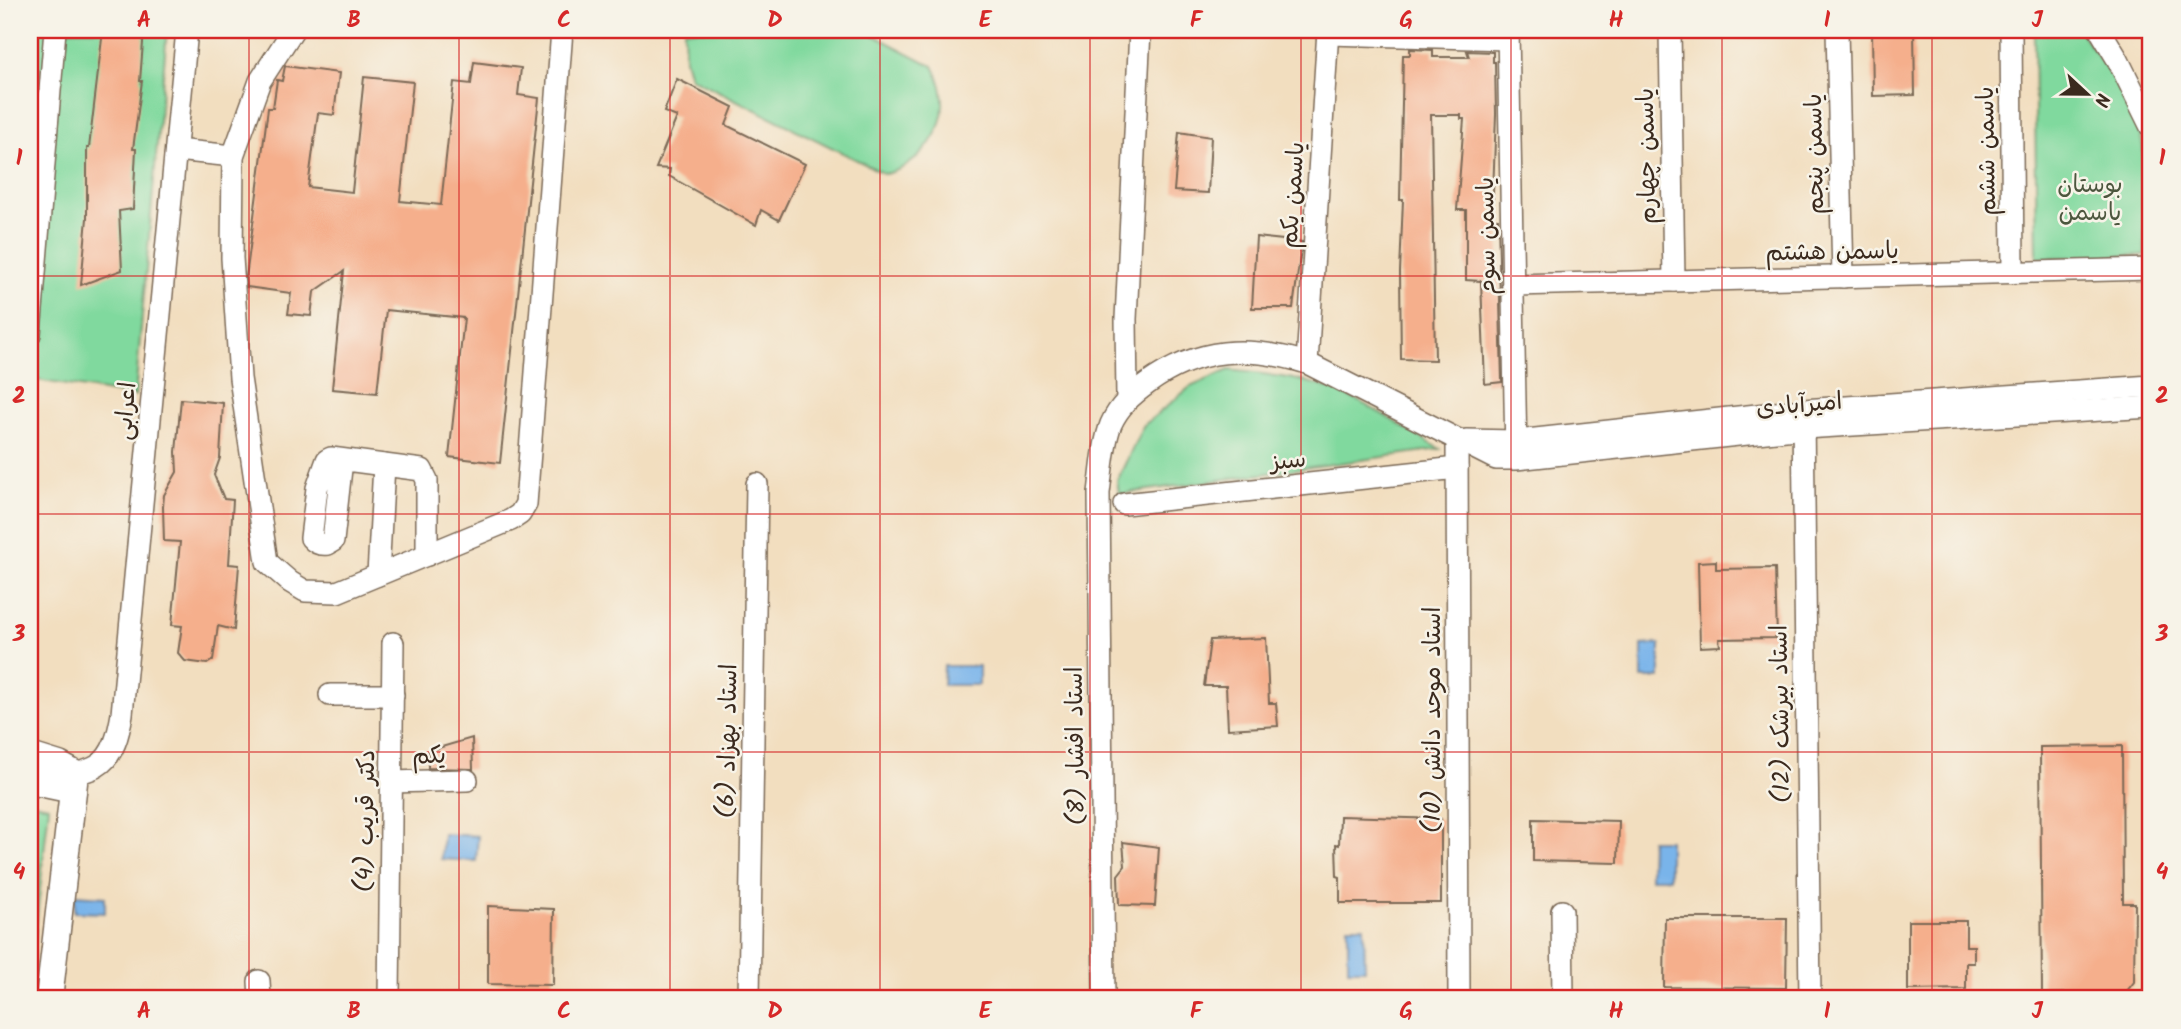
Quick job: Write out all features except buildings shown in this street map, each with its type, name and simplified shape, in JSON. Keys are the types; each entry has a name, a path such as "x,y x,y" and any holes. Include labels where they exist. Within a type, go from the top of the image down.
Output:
{"main road":[{"path":"30,756 59,765 74,782 49,999"},
{"path":"30,781 74,782"}],"street":[{"path":"30,332 55,30"},
{"name":"اعرابی","path":"74,782 98,766 109,754 118,736 122,714 187,30"},
{"path":"293,30 260,81 233,156 232,258 240,378 267,562 305,591 337,592 511,520 520,514 526,504 562,30"},
{"path":"1127,399 1126,318 1140,30"},
{"name":"یاسمن چهارم","path":"1670,30 1674,281"},
{"name":"یاسمن پنجم","path":"1837,30 1843,277"},
{"name":"یاسمن ششم","path":"2011,30 2014,272"},
{"path":"2100,30 2151,127"},
{"path":"1328,32 1508,34"},
{"name":"یاسمن یکم","path":"1307,363 1328,32"},
{"name":"یاسمن سوم","path":"1508,34 1516,450"},
{"path":"176,150 233,156"},
{"name":"یاسمن هشتم","path":"1514,285 2151,269"},
{"name":"امیرآبادی","path":"1099,493 1106,441 1112,421 1127,399 1173,367 1217,353 1258,353 1307,363 1457,440 1516,450 2151,386"},
{"name":"امیرآبادی","path":"1803,419 2151,407"},
{"name":"استاد بیرشک (12)","path":"1803,419 1810,999"},
{"name":"استاد موحد دانش (10)","path":"1457,440 1460,999"},
{"path":"342,460 422,470 426,474 427,555"},
{"path":"378,575 384,465"},
{"name":"سبز","path":"1124,504 1457,468"},
{"name":"استاد بهزاد (6)","path":"749,999 757,484"},
{"name":"استاد افشار (8)","path":"1099,493 1104,999"},
{"name":"دکتر قریب (4)","path":"389,999 393,643"},
{"path":"330,695 393,695"},
{"name":"یکم","path":"391,782 467,780"},
{"path":"1562,911 1563,999"}],"green space":[{"path":"30,30 167,30 135,396 30,379"},
{"path":"684,30 864,30 933,66 941,85 941,119 929,144 920,154 898,170 885,174 690,77 685,59"},
{"name":"بوستان یاسمن","path":"2034,30 2079,30 2127,103 2143,148 2145,255 2037,258"},
{"path":"1229,370 1277,376 1339,392 1440,449 1119,494 1117,481 1143,426 1190,387"},
{"path":"30,802 49,806 30,981"}],"water":[{"path":"1660,644 1660,678 1642,678 1642,645"},
{"path":"944,666 979,666 979,685 943,685"},
{"path":"443,834 478,836 476,861 441,859"},
{"path":"1651,840 1669,840 1669,878 1650,878"},
{"path":"75,895 105,897 105,913 74,912"},
{"path":"1348,926 1364,926 1365,969 1348,969"}]}
